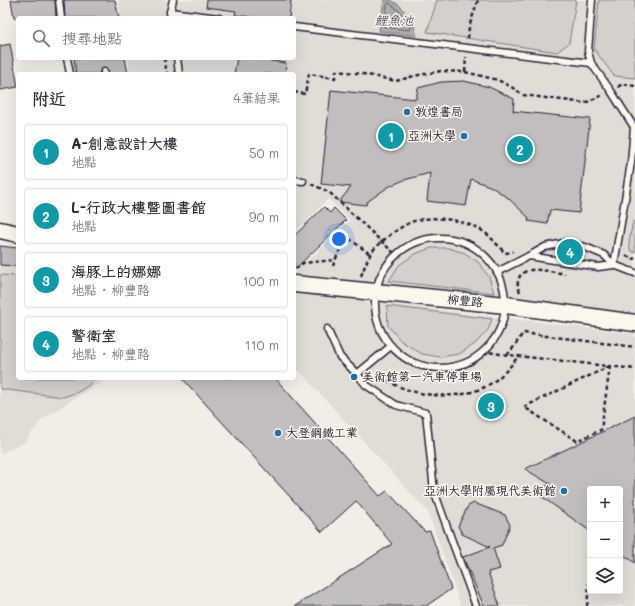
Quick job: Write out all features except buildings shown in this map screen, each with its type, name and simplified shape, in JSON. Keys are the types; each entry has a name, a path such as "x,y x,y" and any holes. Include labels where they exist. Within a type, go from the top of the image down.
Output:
{"street":[{"path":"0,230 16,234"},
{"name":"柳豐路","path":"296,284 506,305 635,323"}],"lane":[{"path":"59,0 62,16"},
{"path":"173,0 170,15 186,16"},
{"path":"592,0 588,51 591,63 634,127 631,163 614,265"},
{"path":"296,27 591,63"},
{"path":"67,60 70,72"},
{"path":"177,60 179,72"},
{"path":"296,180 303,181"},
{"path":"450,238 473,247 484,255 497,272 506,305 502,320 491,342 474,358 452,366 441,368 430,367 408,360 399,354 382,334 377,321 375,307 375,292 379,280 384,269 396,255 412,244 424,240 450,238"},
{"path":"497,272 545,247 564,243 585,247 604,255 614,265"},
{"path":"529,256 598,267 614,265 635,272"},
{"path":"327,329 340,357 366,385 396,405 426,413 434,491 476,606"},
{"path":"357,374 391,346"}],"path":[{"path":"465,72 469,27 478,0"},
{"path":"164,60 167,72"},
{"path":"296,92 305,94 308,74 335,78 336,71 362,74 396,81 414,76 441,72 465,72 498,80 523,95 585,103 611,91 622,84 635,86"},
{"path":"303,181 329,192 396,255"},
{"path":"359,282 370,254 382,242 397,229 411,222 428,218 458,221 471,225 482,230 505,253 515,252"},
{"path":"333,266 347,237 370,254"},
{"path":"296,268 303,263 335,260"},
{"path":"524,308 518,282 521,274 533,269 565,274"},
{"path":"507,355 523,333 635,347"},
{"path":"483,351 635,369"},
{"path":"382,376 392,383 412,391 424,394 452,396 489,385 512,366 518,356"},
{"path":"610,366 601,430 577,441 524,407 610,366"},
{"path":"587,606 588,594"}],"shaded area":[{"name":"亞洲大學","path":"118,0 635,0 635,314 296,274 296,272 350,220 328,199 296,231 296,72 130,72 128,60 296,60 296,16 121,16"},
{"path":"437,0 576,0 569,43 557,52 427,32"},
{"path":"599,0 635,0 635,78 614,76 594,49"},
{"path":"633,221 635,222 635,253 630,250 629,242"},
{"path":"0,248 16,251 16,380 104,380 42,419 25,442 0,454"},
{"path":"431,248 448,248 465,253 479,263 489,277 494,293 389,281 399,265 415,254"},
{"path":"0,275 16,276 16,380 93,380 89,385 78,392 63,397 0,389"},
{"path":"296,292 635,334 635,606 461,606 428,512 296,367"},
{"path":"387,306 492,319 488,330 475,344 459,354 440,357 422,354 401,341 388,326"}],"water":[{"name":"鯉魚池","path":"384,0 391,0 400,6 412,20 417,36 379,31"}],"place":[{"name":"敦煌書局","path":"407,112"},
{"name":"A-創意設計大樓","path":"391,136"},
{"name":"亞洲大學","path":"464,136"},
{"name":"L-行政大樓暨圖書館","path":"520,149"},
{"name":"警衛室","path":"570,252"},
{"name":"美術館第一汽車停車場","path":"354,377"},
{"name":"海豚上的娜娜","path":"491,406"},
{"name":"大登鋼鐵工業","path":"278,433"},
{"name":"亞洲大學附屬現代美術館","path":"564,491"}]}
